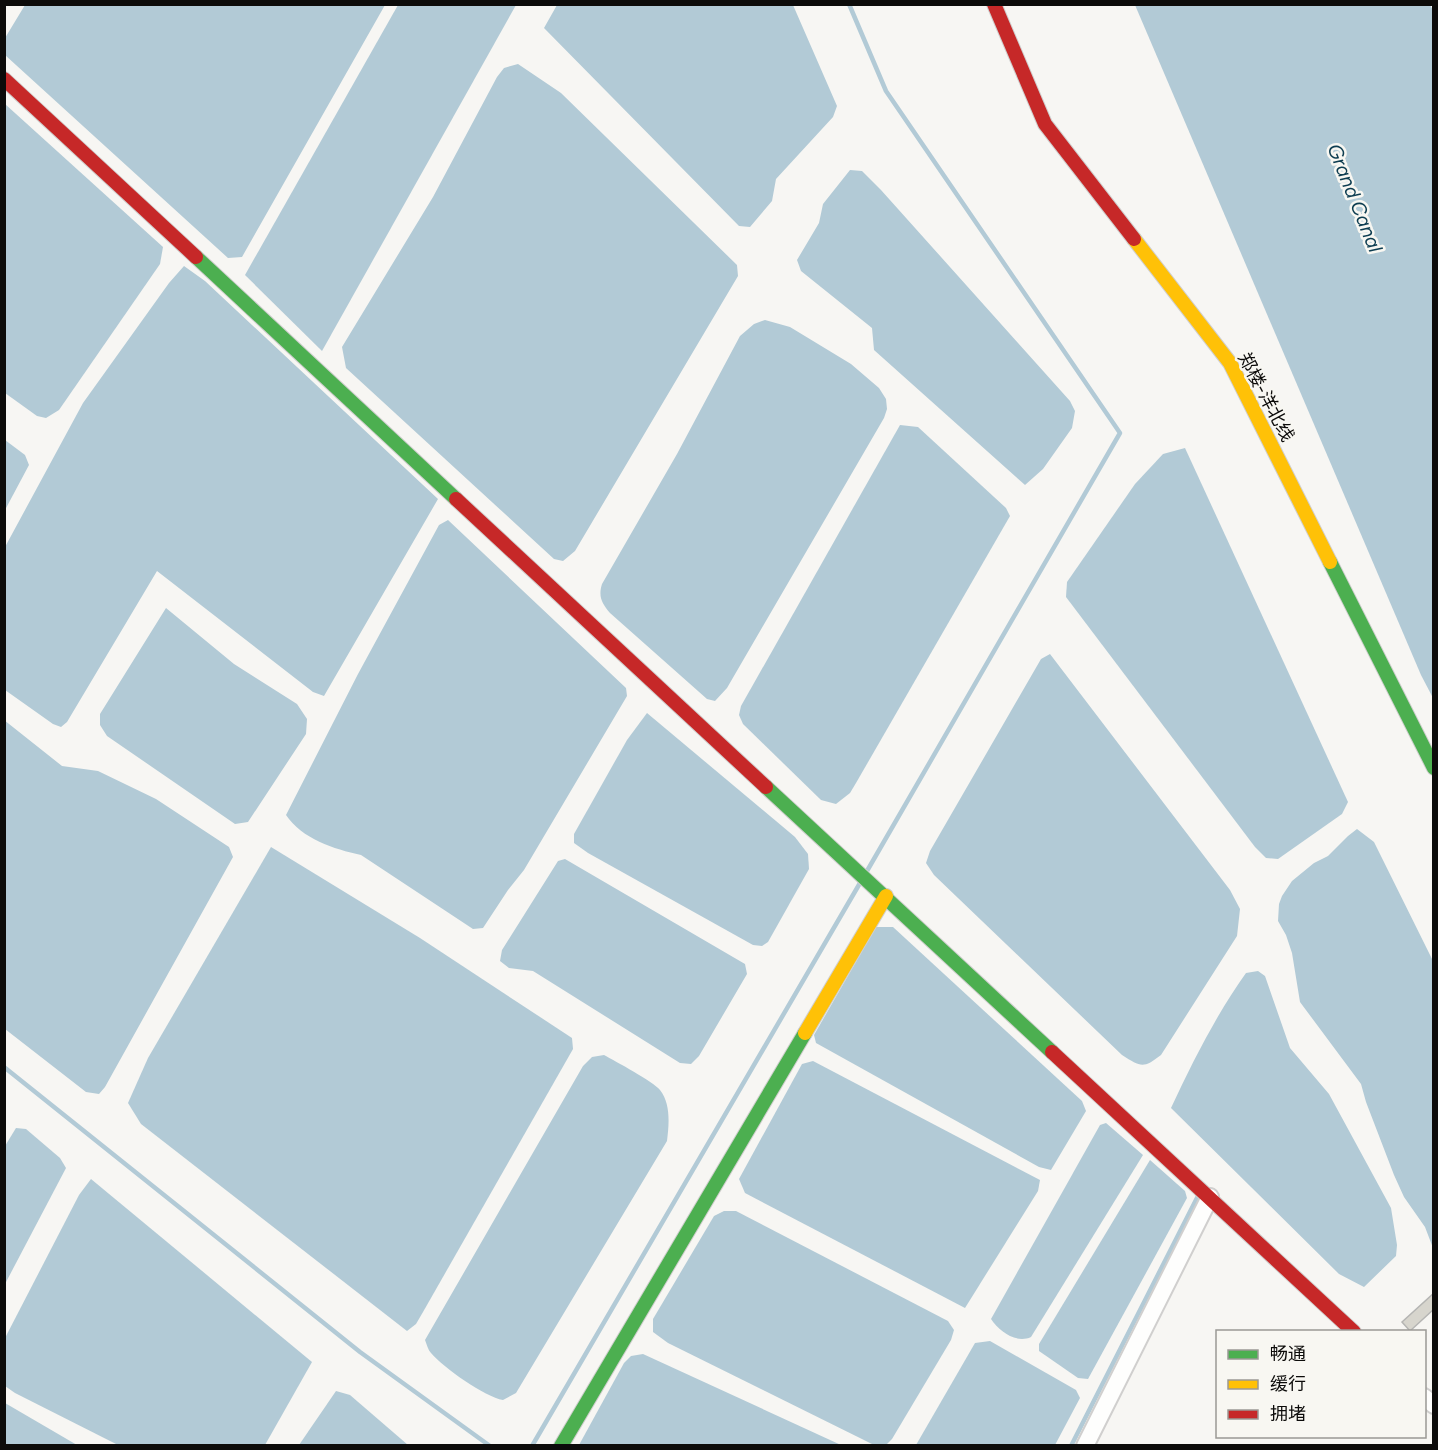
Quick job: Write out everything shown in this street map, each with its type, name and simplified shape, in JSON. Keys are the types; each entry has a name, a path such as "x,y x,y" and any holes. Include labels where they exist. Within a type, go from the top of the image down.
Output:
{"street":[{"name":"郑楼-洋北线","path":"994,4 1046,124 1230,363 1434,768"},
{"path":"4,79 1352,1330"},
{"path":"561,1446 886,896"},
{"path":"1085,1446 1210,1197"}],"water":[{"path":"25,5 385,5 242,257 228,258 5,55 5,38"},
{"path":"398,5 516,5 322,351 245,275"},
{"path":"557,5 793,5 837,106 833,117 776,179 772,201 750,227 739,226 544,28"},
{"name":"Grand Canal","path":"1135,5 1430,5 1434,12 1433,698 1421,675"},
{"path":"518,64 561,93 737,265 738,276 575,551 563,561 554,559 346,368 342,347 433,197 497,77 504,68"},
{"path":"5,104 163,247 160,264 59,410 46,418 37,416 5,393"},
{"path":"850,170 862,171 881,190 1070,401 1075,411 1072,428 1043,469 1025,485 874,350 872,328 801,271 797,260 819,223 823,204"},
{"path":"184,266 205,281 438,499 324,696 313,692 157,571 67,722 61,727 53,724 5,690 5,547 83,403 169,283"},
{"path":"765,320 790,327 851,364 879,388 886,399 887,409 884,418 727,688 715,701 707,699 610,613 600,593 602,584 677,454 740,336 754,324"},
{"path":"900,425 918,427 1006,508 1010,516 850,793 836,804 821,800 743,724 739,715 741,706"},
{"path":"5,440 25,455 29,465 5,510"},
{"path":"1185,448 1348,802 1342,814 1278,859 1266,858 1255,847 1066,597 1067,582 1135,484 1163,454"},
{"path":"448,520 626,688 627,696 524,870 483,928 473,929 361,855 340,850 310,837 286,815 358,674 439,525"},
{"path":"166,608 234,664 297,704 307,719 306,734 248,822 235,824 107,736 100,725 100,714"},
{"path":"1050,654 1230,890 1240,909 1237,936 1161,1055 1150,1063 1142,1065 1122,1055 934,875 926,863 930,851 1041,659"},
{"path":"647,713 795,837 808,854 809,869 768,942 762,946 753,945 574,843 574,834 627,740"},
{"path":"4,720 62,766 98,771 156,799 229,847 233,857 99,1094 86,1092 5,1029"},
{"path":"1357,829 1374,842 1433,961 1433,1248 1425,1227 1404,1197 1394,1175 1361,1084 1300,1002 1292,953 1278,921 1279,904 1292,881 1314,863 1328,856"},
{"path":"271,847 420,938 572,1038 573,1049 416,1324 407,1331 141,1124 128,1103 148,1058"},
{"path":"565,859 745,964 747,974 699,1056 691,1064 680,1063 533,971 509,968 500,961 502,950 558,861"},
{"path":"876,927 893,927 1082,1101 1086,1111 1051,1170 1039,1167 816,1043 814,1035"},
{"path":"1258,971 1265,976 1290,1048 1329,1094 1391,1208 1397,1245 1396,1256 1364,1287 1339,1274 1171,1108 1196,1056 1225,1005 1246,973"},
{"path":"604,1055 643,1077 660,1090 668,1108 667,1141 516,1393 503,1400 495,1398 465,1381 445,1366 430,1352 425,1340 583,1066 592,1057"},
{"path":"813,1061 1040,1180 1038,1191 965,1308 745,1193 739,1179 802,1064"},
{"path":"1106,1123 1143,1155 1031,1337 1014,1338 999,1328 991,1319 1100,1125"},
{"path":"16,1128 26,1129 60,1158 66,1168 5,1284 5,1146"},
{"path":"1150,1160 1185,1191 1187,1198 1088,1379 1078,1378 1039,1351 1039,1344"},
{"path":"91,1179 312,1362 265,1445 118,1445 5,1386 5,1338 79,1195"},
{"path":"724,1211 736,1211 948,1321 954,1330 951,1340 892,1439 886,1445 874,1445 668,1343 653,1332 653,1319 714,1216"},
{"path":"990,1341 1076,1390 1080,1398 1055,1445 916,1445 975,1343"},
{"path":"643,1354 841,1445 579,1445 624,1363 631,1356"},
{"path":"336,1391 350,1395 408,1445 299,1445"},
{"path":"5,1403 77,1445 5,1445"}],"building":[{"path":"1434,1293 1434,1309 1411,1330 1402,1322"}],"waterway":[{"path":"849,4 886,91 1120,433 867,871"},
{"path":"532,1446 860,883"},
{"path":"4,1067 360,1352 490,1446"},
{"path":"1071,1446 1198,1196"}],"traffic: fast":[{"path":"196,257 456,499"},
{"path":"1330,562 1434,768"},
{"path":"766,787 1052,1052"},
{"path":"561,1446 805,1033"}],"traffic: slow":[{"path":"1134,239 1230,363 1330,562"},
{"path":"805,1033 886,896"}],"traffic: jam":[{"path":"994,4 1045,124 1134,239"},
{"path":"4,79 196,257"},
{"path":"456,499 766,787"},
{"path":"1052,1052 1352,1330"}]}
